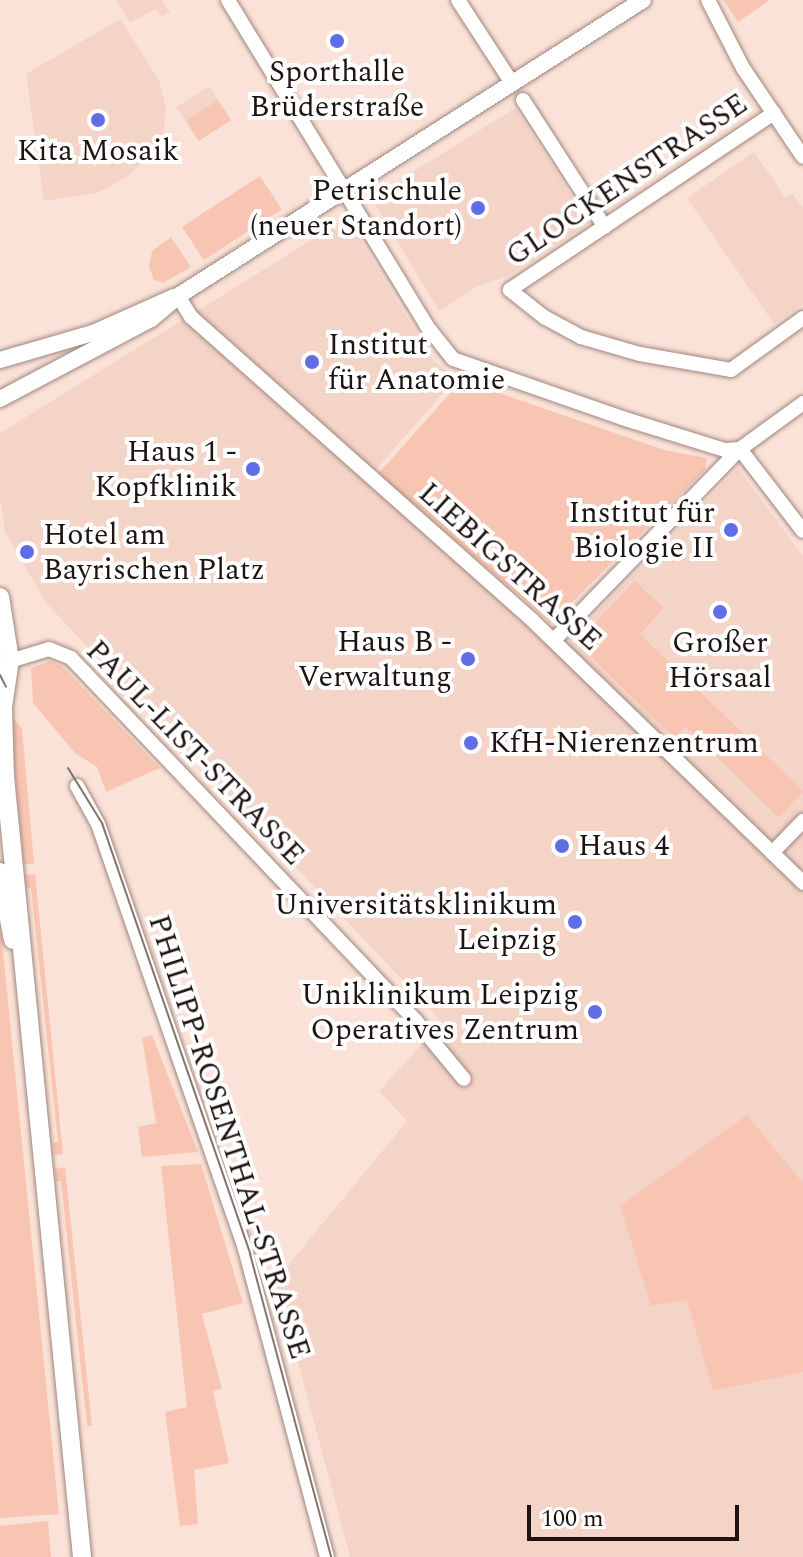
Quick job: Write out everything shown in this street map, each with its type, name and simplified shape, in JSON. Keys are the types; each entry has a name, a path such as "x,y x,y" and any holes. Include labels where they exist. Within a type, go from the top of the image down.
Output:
{"main road":[{"path":"0,597 5,662 2,725 23,979 82,1557"},
{"path":"0,872 2,907 23,979"}],"street":[{"path":"228,0 435,340 459,363 725,450 740,449"},
{"path":"458,0 512,83"},
{"path":"0,399 124,335 178,296 643,0"},
{"path":"708,0 743,68 803,157"},
{"path":"523,100 605,227"},
{"name":"GLOCKENSTRASSE","path":"774,113 510,290 544,317 581,337 640,354 731,370 803,318"},
{"path":"0,360 93,333 139,308 178,296"},
{"name":"LIEBIGSTRASSE","path":"178,296 191,317 554,640 803,883"},
{"path":"554,640 740,449 803,403"},
{"path":"740,449 803,531"},
{"name":"PAUL-LIST-STRASSE","path":"5,662 49,649 71,658 416,1021 464,1079"},
{"name":"PHILIPP-ROSENTHAL-STRASSE","path":"77,786 98,824 245,1249 327,1557"},
{"path":"772,853 803,821"}],"shaded area":[{"path":"116,0 162,0 170,12 162,17 156,9 130,23"},
{"path":"723,0 770,0 738,22"},
{"name":"Kita Mosaik","path":"120,19 159,80 166,108 164,131 152,154 127,177 97,193 44,201 26,74"},
{"path":"209,86 231,120 198,141 176,107"},
{"path":"218,100 231,120 199,141 186,121"},
{"name":"Petrischule (neuer Standort)","path":"515,108 589,223 508,276 476,287 439,311 371,198"},
{"path":"754,152 785,197 792,193 803,208 803,304 774,324 687,198"},
{"path":"260,176 282,210 204,260 182,227"},
{"name":"Universitätsklinikum Leipzig","path":"347,218 433,360 456,378 373,473 567,643 738,468 803,556 803,1557 350,1557 276,1280 407,1121 379,1091 442,1022 47,604 5,532 0,498 0,433"},
{"path":"171,237 191,267 163,283 154,280 149,267 152,251"},
{"path":"462,380 664,450 707,458 705,470 551,623 378,474"},
{"path":"635,581 664,608 640,634 803,791 779,818 686,727 674,738 580,646 582,636"},
{"path":"50,661 63,667 160,768 106,792 97,767 75,753 33,703 31,668"},
{"path":"9,713 22,729 34,864 24,864"},
{"path":"35,874 63,1154 54,1155 53,1143 58,1142 31,888 26,888 25,875"},
{"path":"0,921 59,1514 0,1518"},
{"path":"152,1035 198,1152 142,1157 138,1127 156,1123 142,1038"},
{"path":"747,1115 803,1183 803,1372 713,1391 687,1300 651,1306 620,1206"},
{"path":"201,1164 243,1303 202,1314 222,1389 213,1391 229,1463 194,1470 198,1524 180,1526 165,1412 187,1407 161,1166"},
{"path":"65,1167 92,1426 87,1426 61,1181 56,1181 55,1169"},
{"path":"48,1521 51,1557 0,1557 0,1526"}],"tram line":[{"path":"0,675 6,687"},
{"path":"68,768 102,823 250,1254 331,1557"}],"place":[{"name":"Sporthalle Brüderstraße","path":"337,41"},
{"name":"Kita Mosaik","path":"98,120"},
{"name":"Petrischule (neuer Standort)","path":"478,208"},
{"name":"Institut für Anatomie","path":"312,362"},
{"name":"Haus 1 - Kopfklinik","path":"253,469"},
{"name":"Institut für Biologie II","path":"731,530"},
{"name":"Hotel am Bayrischen Platz","path":"27,552"},
{"name":"Großer Hörsaal","path":"720,612"},
{"name":"Haus B - Verwaltung","path":"468,659"},
{"name":"KfH-Nierenzentrum","path":"471,743"},
{"name":"Haus 4","path":"562,846"},
{"name":"Universitätsklinikum Leipzig","path":"575,922"},
{"name":"Uniklinikum Leipzig Operatives Zentrum","path":"595,1012"}]}
